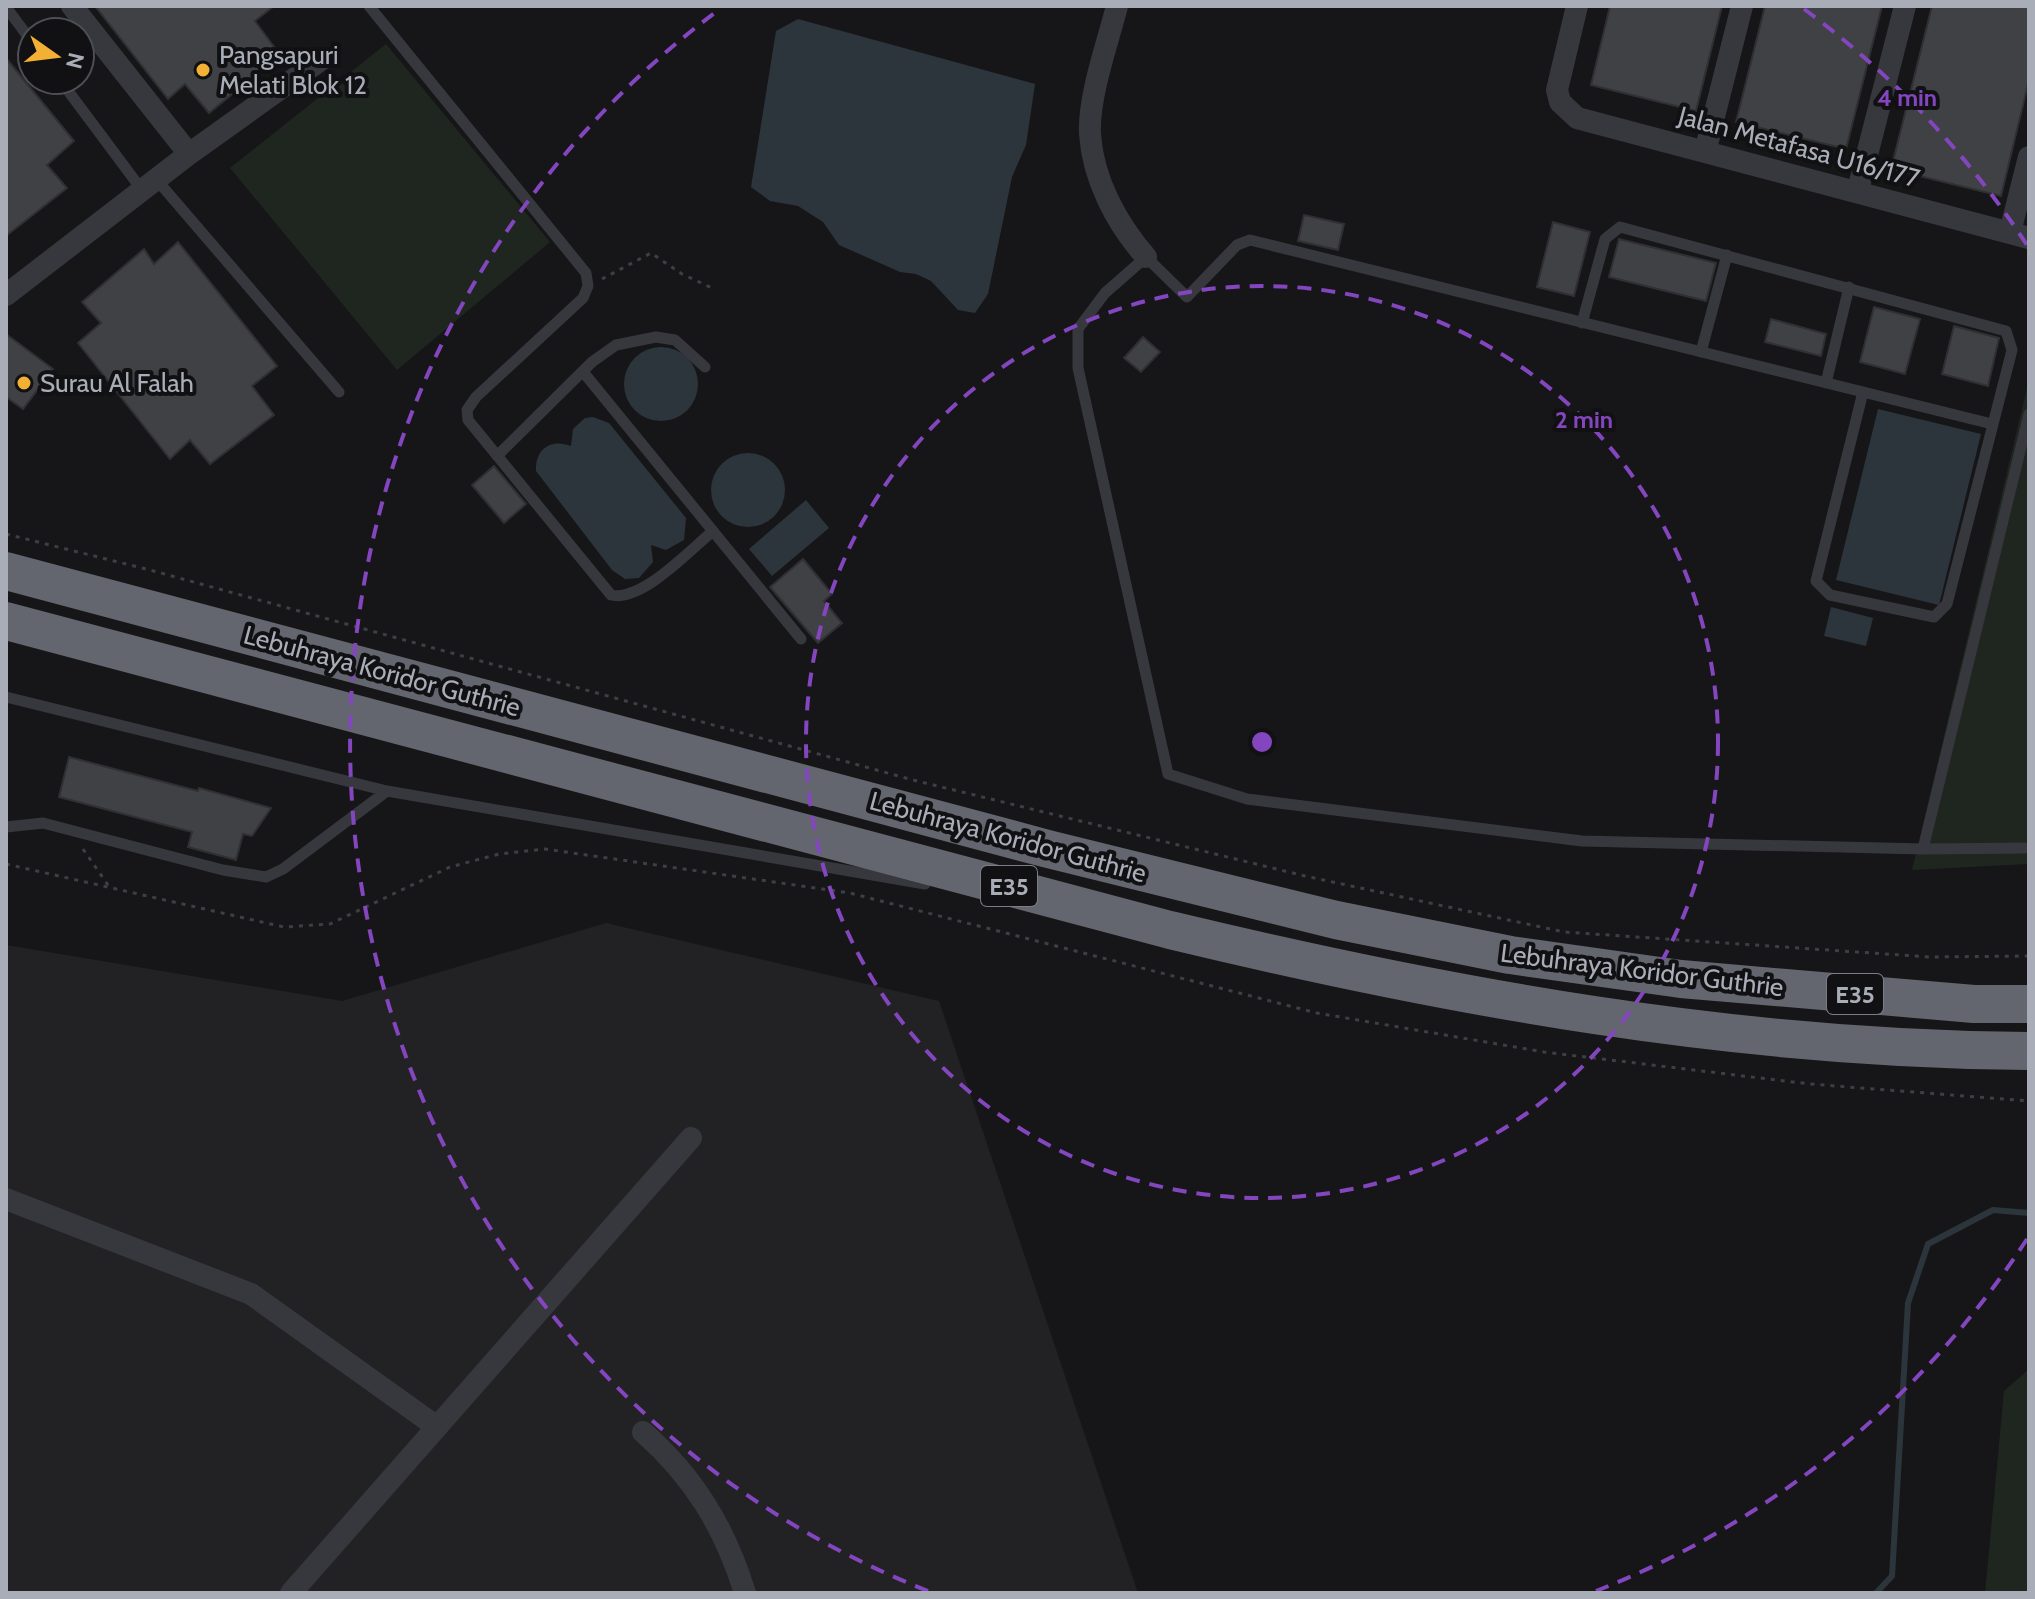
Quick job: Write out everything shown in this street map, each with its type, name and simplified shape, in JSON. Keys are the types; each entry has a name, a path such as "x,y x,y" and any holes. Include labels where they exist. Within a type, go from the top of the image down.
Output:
{"highway":[{"name":"Lebuhraya Koridor Guthrie","path":"6,571 1048,849 1336,920 1510,955 1681,979 1974,1004 2029,1004"},
{"name":"Lebuhraya Koridor Guthrie","path":"6,621 1170,930 1325,967 1525,1007 1731,1034 1968,1051 2029,1051"}],"street":[{"path":"72,6 189,154"},
{"path":"1117,6 1090,134 1098,174 1113,210 1146,257"},
{"name":"Jalan Metafasa U16/177","path":"1577,6 1560,73 1560,102 1577,118 2020,235"},
{"path":"1705,152 1742,6"},
{"path":"1858,190 1905,6"},
{"path":"6,295 189,154 322,59"},
{"path":"2020,235 2029,157"},
{"path":"291,1593 691,1138"},
{"path":"6,1199 251,1294 437,1427"},
{"path":"643,1432 676,1461 709,1506 735,1559 745,1593"}],"lane":[{"path":"369,6 586,273 588,286 573,308 470,405 468,420 611,595 642,590 713,531"},
{"path":"74,96 149,185 339,392"},
{"path":"1582,323 1605,239 1614,229 1626,228 2006,331 2012,350 1944,610 1927,616 1830,595 1819,587 1817,574 1863,392"},
{"path":"1992,424 1250,240 1237,245 1187,297 1146,257 1105,293 1078,329 1078,368 1168,774 1247,799 1582,841 1923,849 2029,848"},
{"path":"1701,352 1727,255"},
{"path":"1826,383 1849,287"},
{"path":"497,456 616,345 656,337 675,340 705,367"},
{"path":"584,373 801,639"},
{"path":"1923,849 2029,414"},
{"path":"6,697 387,791 940,887"},
{"path":"6,827 43,823 223,870 266,877 283,869 387,791"},
{"path":"986,895 1170,930"}],"path":[{"path":"588,286 651,253 682,274 714,289"},
{"path":"6,534 150,570 913,780 1305,876 1564,932 1930,957 2029,956"},
{"path":"69,829 110,888"},
{"path":"6,864 284,927 330,924 450,867 499,854 545,849 850,893 1317,1013 1529,1049 1810,1084 2029,1101"}],"shaded area":[{"path":"798,19 1035,84 1026,145 1012,177 988,294 975,313 958,310 931,281 916,274 900,272 839,245 823,222 798,206 770,201 751,187 776,31"},
{"path":"386,44 550,242 397,370 230,168"},
{"path":"661,347 675,350 687,358 695,370 698,384 695,398 687,410 675,418 661,421 647,418 635,410 627,398 624,384 627,370 635,358 647,350"},
{"path":"2029,380 2029,864 1912,870"},
{"path":"1878,409 1981,434 1939,605 1836,580"},
{"path":"593,417 609,423 686,518 684,540 666,550 651,545 653,562 639,578 625,579 612,570 536,471 541,451 557,443 571,446 573,429 585,418"},
{"path":"748,453 762,456 774,464 782,476 785,490 782,504 774,516 762,524 748,527 734,524 722,516 714,504 711,490 714,476 722,464 734,456"},
{"path":"806,500 829,528 772,576 749,549"},
{"path":"1831,607 1873,618 1866,646 1824,636"},
{"path":"606,923 939,1001 1138,1593 6,1593 6,945 342,1001"},
{"path":"2029,1369 2029,1593 1985,1593 2004,1391"}],"building":[{"name":"Pangsapuri Melati Blok 12","path":"95,6 274,6 255,21 280,55 209,113 185,84 168,99"},
{"path":"1610,6 1722,6 1696,111 1591,85"},
{"path":"1765,6 1882,6 1846,149 1736,122"},
{"path":"1932,6 2029,6 2029,80 2001,196 1891,169"},
{"path":"6,58 16,70 16,96 37,96 74,141 47,165 67,188 6,236"},
{"path":"1304,215 1344,224 1338,250 1298,241"},
{"path":"1553,222 1590,232 1574,296 1537,287"},
{"path":"1619,239 1716,263 1706,301 1609,277"},
{"path":"178,242 277,366 252,386 274,415 210,464 190,440 170,459 78,343 101,323 82,302 144,249 154,264"},
{"path":"1874,307 1920,319 1905,374 1860,362"},
{"path":"1771,319 1826,334 1821,356 1765,342"},
{"path":"1954,326 1999,338 1988,386 1942,374"},
{"name":"Surau Al Falah","path":"6,334 53,369 23,409 6,397"},
{"path":"1143,337 1160,352 1141,372 1124,358"},
{"path":"494,466 526,504 504,523 472,485"},
{"path":"803,559 832,594 824,601 842,623 818,643 770,587"},
{"path":"69,757 271,808 252,836 243,834 236,860 188,847 192,832 59,797"}],"waterway":[{"path":"1876,1593 1892,1576 1908,1303 1928,1244 1993,1210 2029,1213"}],"place":[{"name":"Pangsapuri Melati Blok 12","path":"203,70"},
{"name":"Surau Al Falah","path":"24,383"}]}
